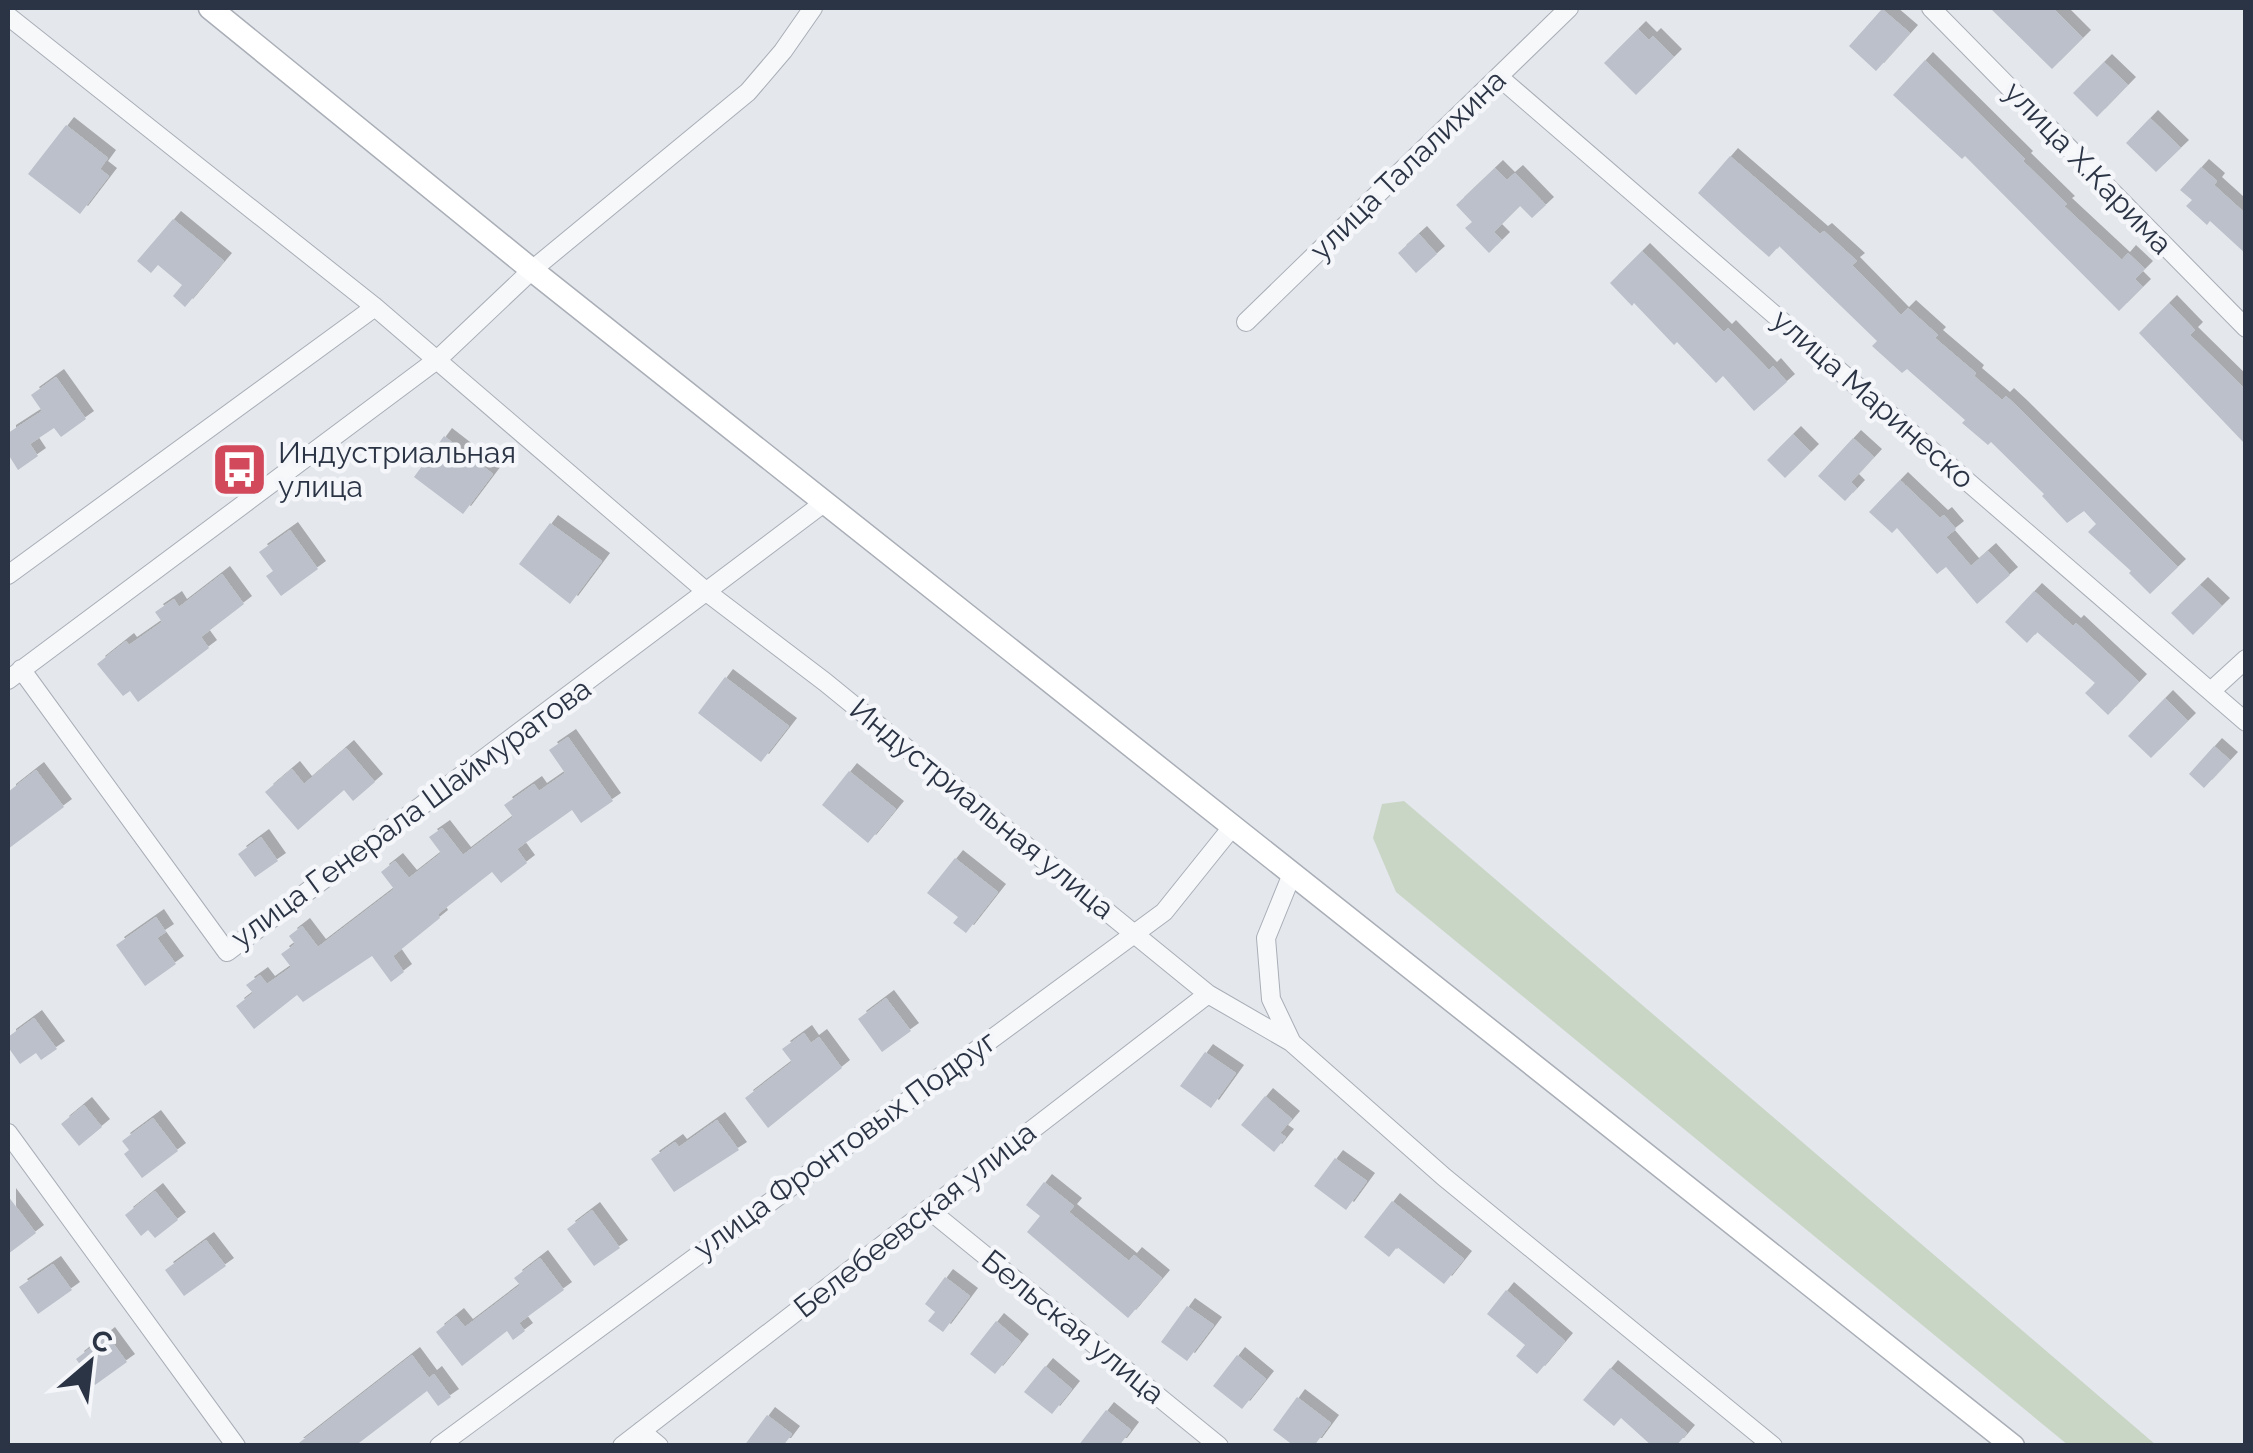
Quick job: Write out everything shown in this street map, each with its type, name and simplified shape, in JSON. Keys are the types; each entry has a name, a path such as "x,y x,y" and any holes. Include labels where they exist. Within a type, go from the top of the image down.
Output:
{"street":[{"path":"210,8 532,270 2013,1446"},
{"name":"улица Генерала Шаймуратова","path":"812,8 784,51 748,92 532,270 438,360 14,675 227,952 825,502"},
{"name":"улица Талалихина","path":"1246,322 1569,8"},
{"name":"улица Х.Карима","path":"1931,8 2246,328"},
{"name":"Индустриальная улица","path":"8,16 375,308 708,593 825,682 1208,994 1291,1042 1444,1177 1773,1446"},
{"name":"улица Маринеско","path":"1499,77 2246,722"},
{"path":"8,575 375,308"},
{"path":"2211,690 2246,658"},
{"name":"улица Фронтовых Подруг","path":"439,1446 1164,912 1233,826"},
{"path":"1291,1042 1272,999 1266,938 1292,874"},
{"name":"Белебеевская улица","path":"622,1446 1208,994"},
{"path":"8,1133 236,1446"},
{"name":"Бельская улица","path":"928,1209 1218,1446"},
{"path":"641,1431 659,1446"}],"green space":[{"path":"1404,801 2156,1445 2068,1445 1396,892 1373,838 1382,804"}],"building":[{"path":"1990,8 2053,8 2083,38 2052,69"},
{"path":"1882,9 1910,33 1876,71 1849,46"},
{"path":"1638,29 1649,40 1653,36 1674,57 1636,95 1604,63"},
{"path":"1925,60 2025,159 2067,204 2064,206 2122,260 2128,253 2145,269 2135,279 2143,287 2119,311 1965,156 1962,159 1893,95"},
{"path":"2104,62 2128,85 2097,117 2073,93"},
{"path":"2150,118 2181,148 2156,172 2126,143"},
{"path":"66,125 108,158 100,169 109,176 80,214 28,174"},
{"path":"1730,156 1857,261 1852,265 1901,315 1908,308 1938,335 1935,338 1976,373 1974,376 2002,400 2006,396 2178,567 2150,594 2088,532 2096,524 2084,511 2067,523 2044,494 1991,442 1988,445 1907,369 1902,373 1872,346 1877,341 1779,246 1769,257 1698,193"},
{"path":"2201,167 2217,181 2214,185 2246,214 2246,254 2210,221 2207,225 2186,206 2192,200 2180,190"},
{"path":"1495,168 1507,180 1515,173 1546,205 1532,218 1520,206 1494,232 1502,240 1489,253 1465,228 1472,222 1456,205"},
{"path":"173,219 224,261 185,307 173,296 182,285 158,265 151,273 137,261"},
{"path":"1419,234 1437,254 1416,273 1398,253"},
{"path":"1642,251 1724,332 1728,328 1769,370 1773,366 1787,382 1754,411 1723,376 1716,383 1677,342 1674,345 1610,283"},
{"path":"2169,303 2195,330 2190,335 2246,390 2246,445 2139,333"},
{"path":"56,377 86,419 61,437 54,428 30,444 38,456 18,470 8,454 8,433 42,411 31,395"},
{"path":"1793,434 1811,452 1785,478 1767,460"},
{"path":"444,436 493,474 463,514 414,477"},
{"path":"1853,438 1874,457 1851,482 1857,488 1845,501 1818,476"},
{"path":"1900,480 1956,529 1946,537 1971,566 1988,551 2010,575 1977,604 1946,567 1937,574 1897,528 1892,533 1869,512"},
{"path":"550,523 602,561 570,604 519,564"},
{"path":"290,530 318,569 281,596 266,576 273,571 259,552"},
{"path":"222,574 244,604 201,637 209,648 138,702 130,691 123,696 97,664 126,641 129,645 162,622 155,612 174,599 179,607"},
{"path":"2200,585 2222,606 2193,635 2171,613"},
{"path":"2034,591 2073,626 2076,623 2139,682 2108,715 2085,693 2095,683 2037,632 2027,643 2005,622"},
{"path":"725,677 789,726 761,762 698,713"},
{"path":"2165,698 2188,721 2151,758 2128,736"},
{"path":"568,737 613,801 581,823 572,810 517,849 527,863 501,883 492,872 438,914 440,918 393,956 404,972 391,982 372,956 303,1002 297,995 254,1029 236,1006 253,993 246,985 260,975 267,984 291,967 281,954 295,944 289,936 302,926 318,947 394,889 381,872 395,861 409,878 441,853 429,837 442,828 463,855 513,817 504,805 534,784 539,791 565,773 549,750"},
{"path":"2214,746 2230,760 2204,788 2189,774"},
{"path":"346,748 375,782 353,801 344,790 298,830 265,792 292,769 304,784"},
{"path":"36,770 64,807 8,849 8,792"},
{"path":"849,771 896,809 868,843 822,805"},
{"path":"261,837 278,861 255,877 238,854"},
{"path":"955,858 998,892 966,933 953,923 958,917 927,893"},
{"path":"156,917 166,932 157,938 176,964 145,986 116,945"},
{"path":"886,998 911,1031 882,1052 858,1019"},
{"path":"34,1018 57,1049 41,1060 36,1053 20,1064 8,1047 8,1037"},
{"path":"804,1033 811,1043 819,1037 842,1068 768,1128 745,1098 792,1062 782,1049"},
{"path":"1205,1052 1236,1073 1211,1108 1180,1086"},
{"path":"1265,1096 1292,1119 1280,1133 1286,1137 1274,1152 1241,1125"},
{"path":"84,1105 102,1127 79,1146 61,1124"},
{"path":"153,1118 178,1151 142,1178 124,1154 129,1150 122,1141"},
{"path":"717,1120 739,1150 674,1192 651,1159 675,1142 679,1147"},
{"path":"1335,1158 1367,1181 1346,1210 1314,1186"},
{"path":"1044,1182 1074,1206 1069,1212 1129,1261 1134,1255 1162,1278 1128,1318 1027,1232 1040,1216 1026,1205"},
{"path":"155,1191 178,1220 155,1238 148,1230 141,1236 125,1215"},
{"path":"8,1196 36,1233 8,1254"},
{"path":"1392,1201 1464,1259 1444,1284 1397,1247 1389,1257 1364,1237"},
{"path":"592,1210 620,1248 594,1266 567,1229"},
{"path":"206,1240 226,1266 184,1296 165,1270"},
{"path":"540,1258 564,1290 519,1323 525,1331 513,1340 507,1331 462,1366 436,1332 456,1316 465,1327 520,1285 514,1278"},
{"path":"53,1264 72,1290 38,1314 19,1287"},
{"path":"945,1277 970,1296 943,1332 928,1321 935,1312 925,1304"},
{"path":"1506,1290 1565,1341 1537,1374 1516,1356 1525,1345 1487,1314"},
{"path":"1187,1306 1214,1325 1187,1361 1161,1342"},
{"path":"996,1321 1021,1342 995,1374 970,1354"},
{"path":"107,1335 127,1362 95,1385 76,1359"},
{"path":"412,1355 429,1378 434,1374 451,1397 438,1406 427,1391 355,1446 295,1446"},
{"path":"1237,1355 1266,1379 1242,1409 1213,1386"},
{"path":"1045,1366 1072,1389 1052,1414 1024,1392"},
{"path":"1610,1368 1687,1433 1676,1446 1652,1446 1621,1418 1614,1426 1583,1400"},
{"path":"1297,1397 1331,1423 1314,1446 1294,1446 1273,1430"},
{"path":"1106,1410 1131,1430 1119,1446 1078,1446"},
{"path":"767,1415 792,1434 783,1446 744,1446"}],"place":[{"name":"Индустриальная улица","path":"239,470"}]}
